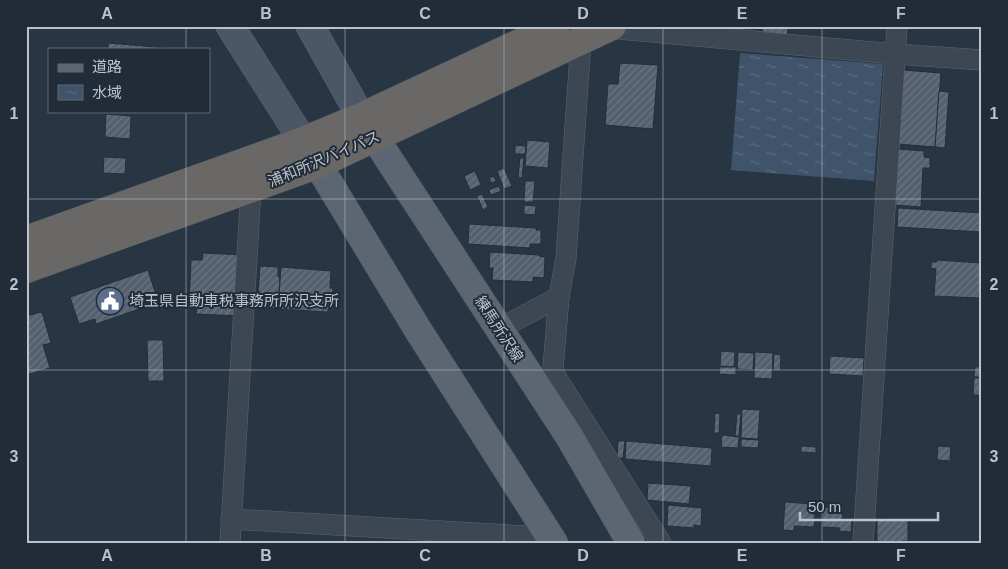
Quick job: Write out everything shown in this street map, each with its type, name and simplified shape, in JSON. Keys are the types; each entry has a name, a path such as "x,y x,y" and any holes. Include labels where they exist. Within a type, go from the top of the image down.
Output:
{"highway":[{"name":"浦和所沢バイパス","path":"26,269 251,190 319,164 368,128 556,26"},
{"name":"浦和所沢バイパス","path":"26,240 303,141 368,128 610,27"}],"main road":[{"path":"230,26 319,164 418,330 549,536"},
{"path":"310,26 368,128"},
{"name":"練馬所沢線","path":"368,128 569,436 631,543"}],"street":[{"path":"863,543 897,26"},
{"path":"610,27 895,54 982,60"},
{"path":"581,40 566,258 558,297 553,368 556,377 661,543"},
{"path":"230,543 251,190"},
{"path":"499,329 558,297"},
{"path":"231,519 549,536"}],"water":[{"path":"740,53 883,64 874,181 731,170"}],"building":[{"path":"760,26 788,26 787,40 767,38"},
{"path":"108,43 167,48 108,48"},
{"path":"620,63 658,65 653,129 605,125 608,84 618,84"},
{"path":"903,70 941,73 935,147 897,144"},
{"path":"939,91 949,92 945,148 935,147"},
{"path":"106,114 131,116 130,139 105,137"},
{"path":"527,140 550,142 548,168 525,166"},
{"path":"515,145 526,146 525,154 515,154"},
{"path":"898,149 924,151 924,157 930,158 930,168 923,168 921,207 894,205"},
{"path":"104,157 126,158 125,174 103,173"},
{"path":"520,158 524,158 522,178 518,177"},
{"path":"504,168 512,186 504,189 497,171"},
{"path":"475,171 481,185 470,190 464,176"},
{"path":"494,176 496,181 491,183 489,178"},
{"path":"525,181 535,181 533,202 524,202"},
{"path":"499,186 501,191 491,195 489,190"},
{"path":"482,194 488,207 483,210 477,196"},
{"path":"524,205 536,206 535,215 524,214"},
{"path":"898,208 982,213 982,232 897,227"},
{"path":"469,224 536,228 536,230 541,230 541,244 530,244 530,248 468,244"},
{"path":"490,252 545,257 544,278 533,277 533,282 492,280 493,268 489,268"},
{"path":"203,253 244,255 241,316 196,314 197,307 189,306 191,260 202,260"},
{"path":"937,260 982,263 979,298 934,296 936,269 931,268 931,262 937,262"},
{"path":"260,266 278,267 278,277 280,277 278,309 257,307"},
{"path":"281,267 331,271 330,288 333,288 332,301 327,312 278,309"},
{"path":"148,270 157,298 141,304 142,308 96,324 95,319 79,324 70,297"},
{"path":"42,312 51,343 43,345 50,368 26,375 26,316"},
{"path":"147,340 163,340 164,381 148,381"},
{"path":"721,351 735,352 734,367 720,366"},
{"path":"738,352 754,353 753,370 737,369"},
{"path":"755,352 773,353 772,379 754,378"},
{"path":"774,354 781,355 780,371 773,370"},
{"path":"830,356 864,358 863,376 829,374"},
{"path":"720,367 736,367 736,375 719,374"},
{"path":"975,367 981,367 981,377 974,377"},
{"path":"974,378 981,378 980,395 973,395"},
{"path":"742,409 760,410 758,439 741,438"},
{"path":"715,413 720,414 719,433 714,433"},
{"path":"737,414 741,414 739,436 735,436"},
{"path":"722,435 739,437 738,448 721,447"},
{"path":"741,439 759,440 758,448 741,447"},
{"path":"618,441 625,441 623,458 617,458"},
{"path":"626,441 712,448 711,466 625,459"},
{"path":"801,446 816,447 816,453 801,452"},
{"path":"938,446 951,447 950,461 937,460"},
{"path":"648,483 691,486 689,504 647,500"},
{"path":"785,502 813,504 812,514 815,514 814,527 794,526 794,531 783,530"},
{"path":"668,505 702,508 701,526 694,525 694,528 667,526"},
{"path":"823,507 843,508 842,519 852,519 851,532 839,531 840,528 822,527"},
{"path":"877,519 908,520 908,541 877,543"}],"place":[{"name":"埼玉県自動車税事務所所沢支所","path":"110,301"}]}
